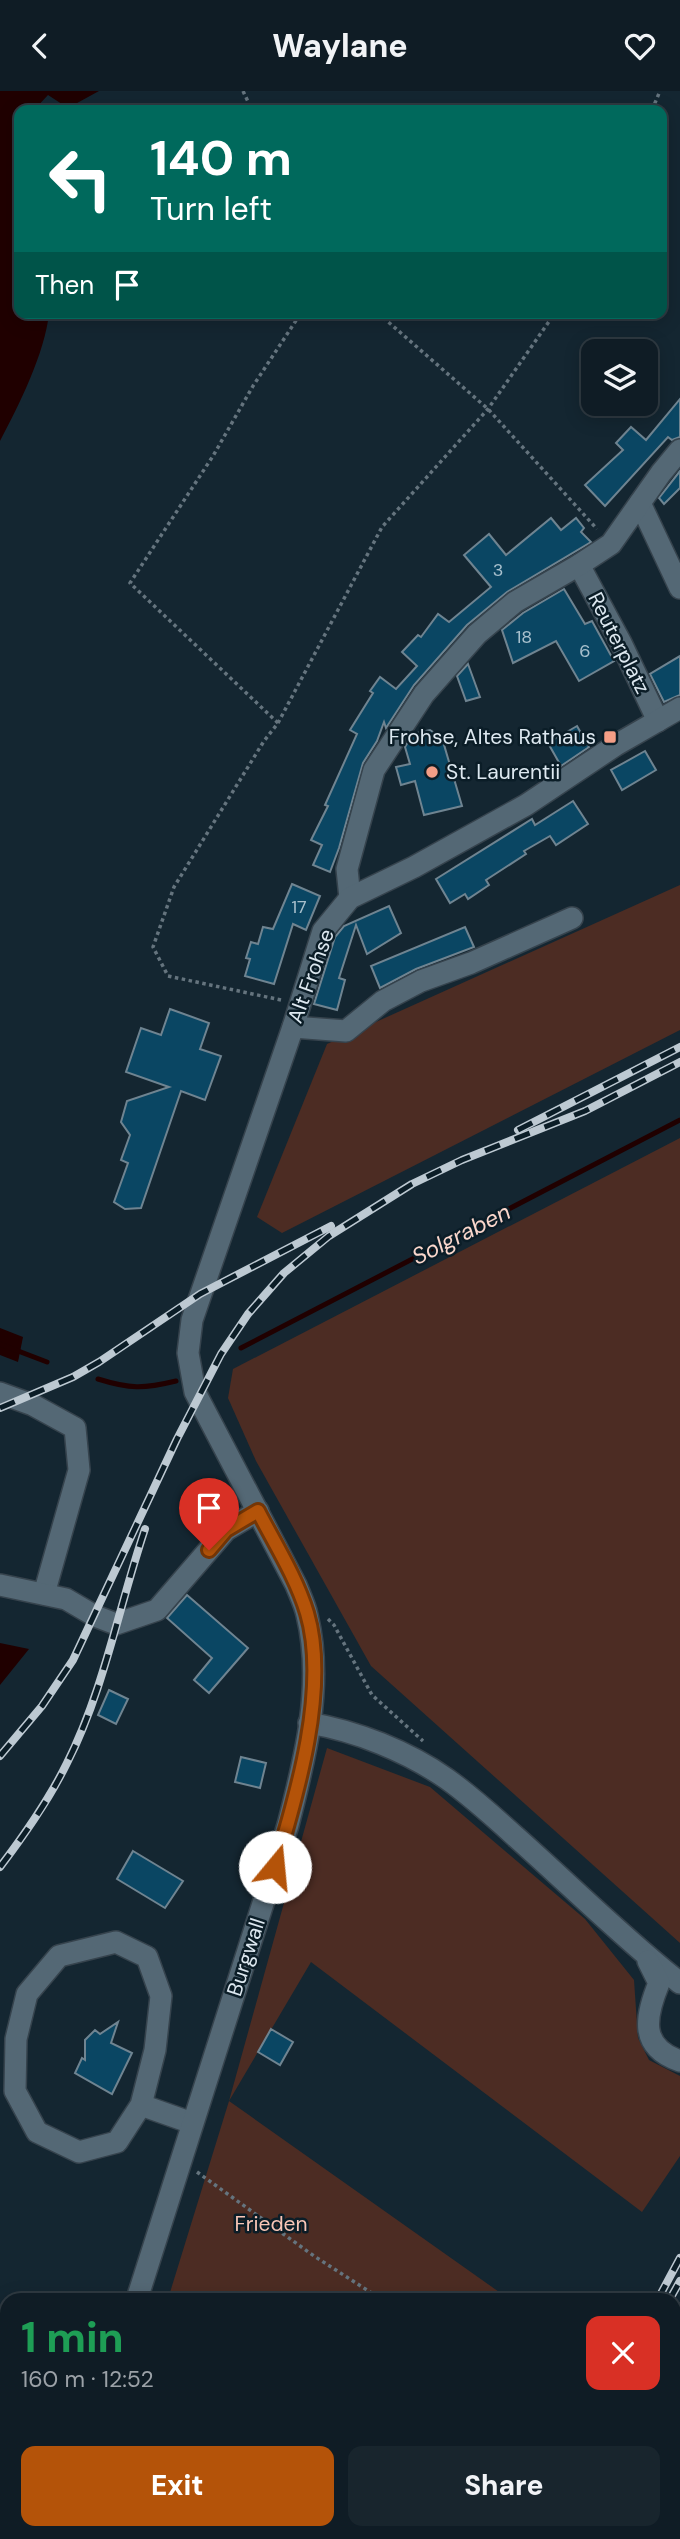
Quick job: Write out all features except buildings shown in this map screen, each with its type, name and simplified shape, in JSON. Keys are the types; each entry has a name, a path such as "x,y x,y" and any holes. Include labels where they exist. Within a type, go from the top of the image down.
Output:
{"street":[{"path":"350,898 347,869 374,770 424,694 477,634 514,602 611,544 680,450"},
{"path":"640,503 680,588"},
{"name":"Reuterplatz","path":"579,565 621,643 658,721"},
{"name":"Alt Frohse","path":"188,1341 200,1294 293,1027 323,930 350,898 414,867 526,805 616,745 680,708"},
{"path":"293,1027 346,1031 383,1001 421,981 471,963 572,918"},
{"name":"Burgwall","path":"139,2293 288,1825 306,1749 313,1683 312,1644 307,1614 296,1585 195,1392 189,1365 188,1341"},
{"path":"0,1393 33,1405 75,1428 79,1470 44,1594"},
{"path":"0,1585 65,1599 116,1624 157,1610 226,1530 258,1511"},
{"path":"309,1723 327,1726 405,1754 447,1779 562,1878 645,1956 680,1983"},
{"path":"116,1942 147,1957 161,1997 155,2050 141,2105 117,2142 79,2152 37,2132 15,2091 16,2039 27,1994 59,1956 116,1942"},
{"path":"645,1956 659,1983 647,2022 653,2042 664,2056 680,2061"},
{"path":"141,2105 191,2123"}],"path":[{"path":"278,723 130,583 213,456 253,386 297,319"},
{"path":"385,319 488,409 611,544"},
{"path":"300,1004 168,977 153,947 174,887 264,741 278,723 382,527 488,409 551,319"},
{"path":"179,2165 197,2172 371,2293"}],"green space":[{"path":"680,885 680,1030 282,1233 257,1217 327,1044"},
{"path":"680,1138 680,1943 371,1666 256,1461 228,1398 233,1369"},
{"path":"327,1748 430,1787 585,1919 634,1980 638,2038 649,2060 680,2076 680,2156 642,2212 311,1962 229,2101"},
{"name":"Frieden","path":"229,2101 501,2293 170,2293"}],"shaded area":[{"path":"0,91 99,91 73,105 63,105 48,95 39,105 14,105 14,319 48,319 37,362 0,441"},
{"path":"0,1328 23,1337 18,1362 0,1355"},
{"path":"0,1643 29,1649 0,1685"}],"waterway":[{"name":"Solgraben","path":"241,1348 680,1120"},
{"name":"Solgraben","path":"0,1344 47,1362"},
{"name":"Solgraben","path":"98,1379 137,1387 176,1381"}],"railway":[{"path":"518,1130 680,1047"},
{"path":"0,1756 42,1706 73,1660 177,1439 221,1354 248,1314 284,1273 329,1236 412,1184 462,1160 585,1111 680,1062"},
{"path":"0,1408 73,1377 200,1294 331,1226"},
{"path":"0,1867 60,1777 80,1735 101,1677 145,1529"},
{"path":"661,2293 680,2258"},
{"path":"673,2293 680,2281"}],"place":[{"name":"Frohse, Altes Rathaus","path":"610,737"},
{"name":"St. Laurentii","path":"432,772"}],"route":[{"path":"209,1550 226,1530 258,1511 296,1585 307,1614 312,1644 313,1683 306,1749 275,1867"}]}
